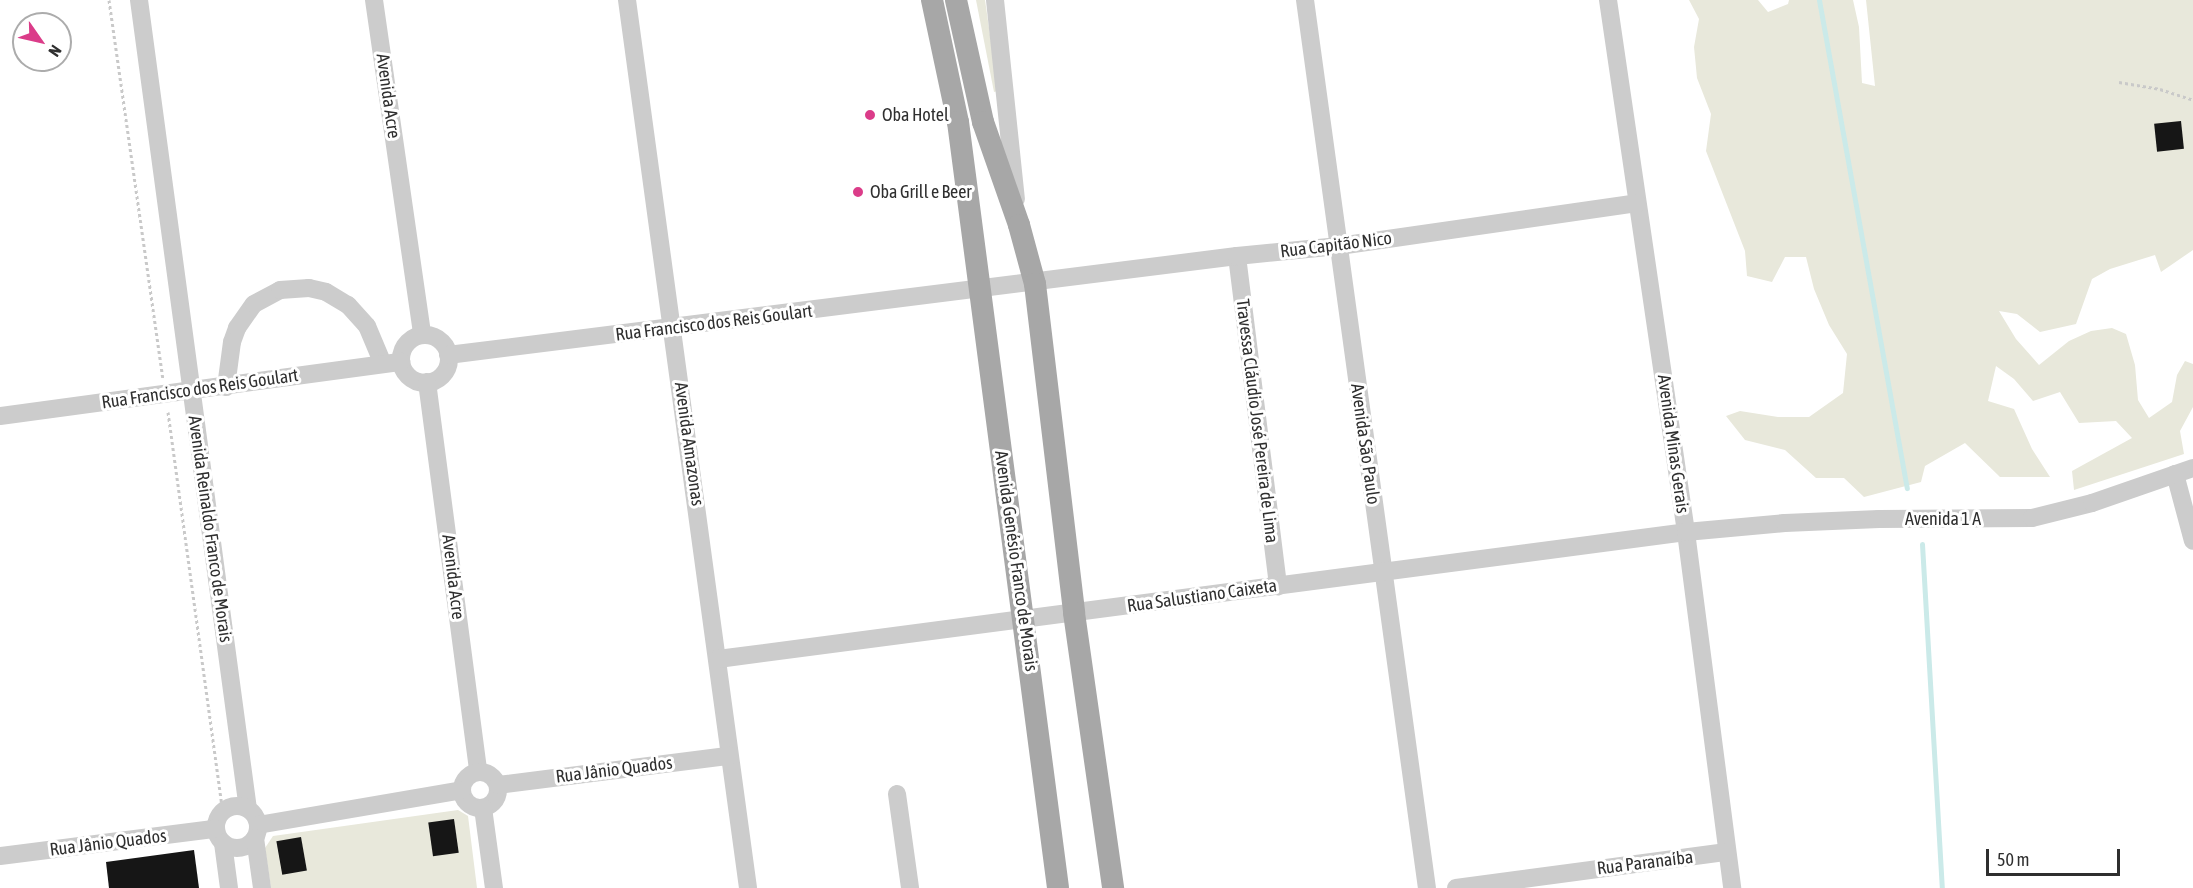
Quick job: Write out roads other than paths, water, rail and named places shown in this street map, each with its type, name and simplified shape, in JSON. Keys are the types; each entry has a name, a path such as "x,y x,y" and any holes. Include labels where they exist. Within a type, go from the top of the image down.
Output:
{"main road":[{"name":"Avenida Genésio Franco de Morais","path":"932,0 958,122 1025,620 1058,888"},
{"path":"956,0 983,122 1019,225 1035,284 1074,613 1113,888"}],"street":[{"name":"Avenida Reinaldo Franco de Morais","path":"139,0 248,808"},
{"name":"Avenida Acre","path":"374,0 422,335"},
{"name":"Avenida Amazonas","path":"627,0 748,888"},
{"path":"995,0 1019,225"},
{"name":"Avenida São Paulo","path":"1305,0 1427,888"},
{"name":"Avenida Minas Gerais","path":"1608,0 1686,532 1732,888"},
{"name":"Rua Capitão Nico","path":"1035,284 1237,256 1339,246 1637,203"},
{"name":"Travessa Cláudio José Pereira de Lima","path":"1237,256 1278,586"},
{"path":"979,290 1035,284"},
{"path":"226,387 232,342 237,328 254,304 280,290 309,288 326,292 348,304 367,326 392,363 403,369 413,380 427,382 441,376 446,370 448,356 439,339 422,335 405,344 392,363"},
{"name":"Rua Francisco dos Reis Goulart","path":"448,356 979,290"},
{"name":"Rua Francisco dos Reis Goulart","path":"0,416 392,363"},
{"name":"Avenida Acre","path":"427,382 478,772"},
{"name":"Avenida 1 A","path":"1686,532 1785,523 2032,518 2070,510 2193,468"},
{"path":"2175,474 2193,541"},
{"name":"Rua Salustiano Caixeta","path":"718,659 1686,532"},
{"name":"Rua Jânio Quados","path":"498,785 729,756"},
{"path":"478,772 490,775 498,785 497,798 483,808 476,808 466,802 462,790 467,778 478,772"},
{"path":"219,836 240,848 256,831 462,790"},
{"path":"897,794 910,888"},
{"path":"229,888 217,819 223,811 235,806 248,808 256,831 262,888"},
{"path":"483,808 494,888"},
{"name":"Rua Jânio Quados","path":"0,856 219,836"},
{"name":"Rua Paranaíba","path":"1456,888 1727,852"}],"waterway":[{"path":"1819,0 1907,488"},
{"path":"1922,544 1942,888"}],"place":[{"name":"Oba Hotel","path":"870,115"},
{"name":"Oba Grill e Beer","path":"858,192"}]}
